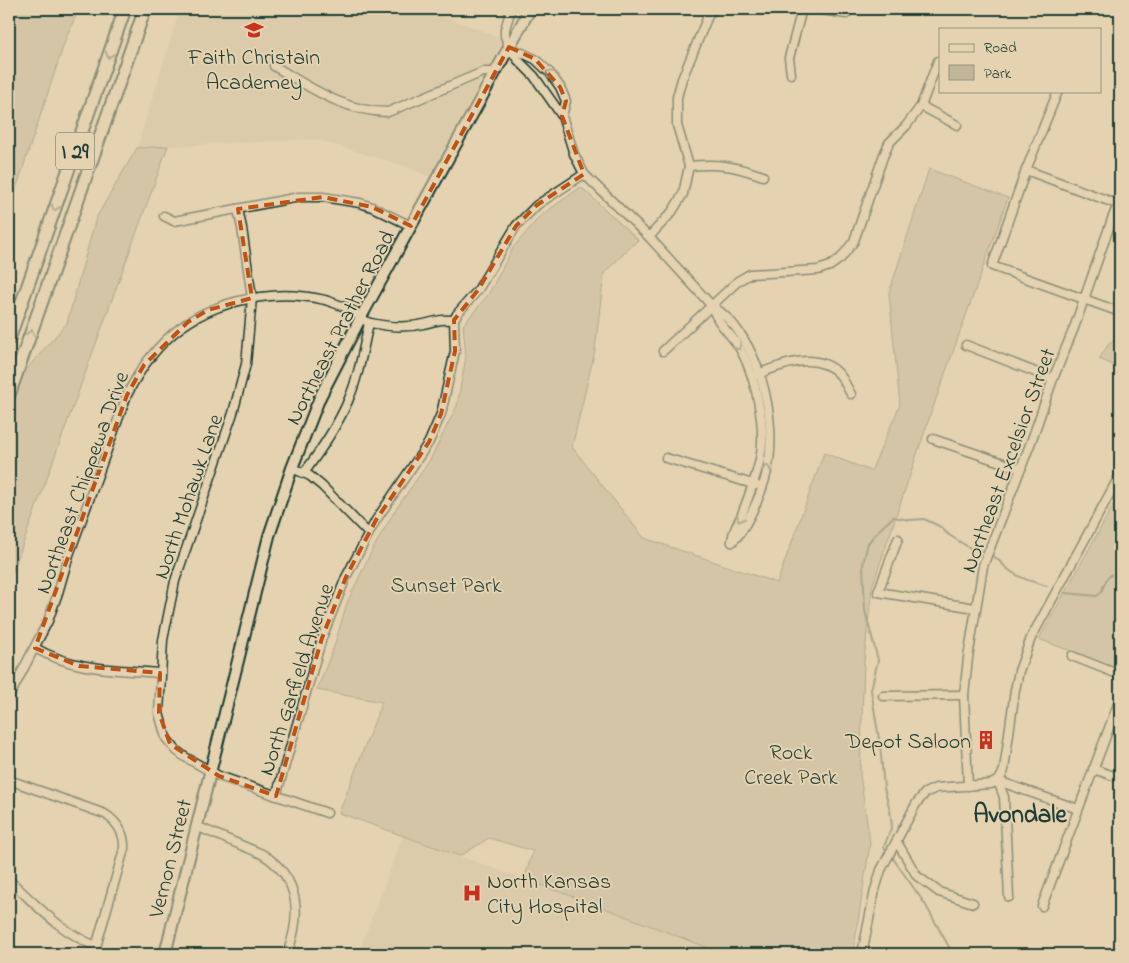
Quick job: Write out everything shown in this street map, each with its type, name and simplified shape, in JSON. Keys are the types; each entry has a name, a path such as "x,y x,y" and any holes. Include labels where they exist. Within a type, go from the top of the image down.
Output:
{"highway":[{"name":"I 29","path":"9,339 126,9"},
{"name":"I 29","path":"9,395 145,9"}],"main road":[{"name":"Northeast Prather Road","path":"210,771 268,536 292,468 320,398 365,320 411,226 530,9"},
{"name":"Vernon Street","path":"165,954 210,771"}],"street":[{"path":"511,9 505,29 505,36 509,47 518,60 538,81 562,116 574,154 584,174 648,236 712,306 727,317 750,348 764,387 770,421 768,470 760,497 740,534 732,542 732,534 741,517 753,484 760,458 762,432 759,407 744,358 737,345 716,318 712,306"},
{"path":"648,236 672,212 683,194 689,166 677,125 677,97 682,79 708,16 713,9"},
{"path":"791,74 789,58 802,9"},
{"path":"818,9 846,14"},
{"path":"509,47 535,59 550,73 560,87 566,101 562,116"},
{"path":"663,351 738,281 750,274 818,270 830,266 841,258 854,241 883,156 889,144 921,106 938,61"},
{"path":"274,66 323,96 372,112 388,112 483,72 495,72"},
{"path":"1058,92 1026,170 992,266 1120,312"},
{"path":"921,106 957,125"},
{"path":"689,166 713,164 736,166 763,176"},
{"path":"1026,170 1119,202"},
{"path":"454,320 478,290 516,226 537,205 584,174"},
{"path":"164,216 174,220 299,197 323,197 360,203 411,226"},
{"name":"Northeast Excelsior Street","path":"968,786 964,696 975,608 984,566 1053,378 1085,298 1119,202"},
{"name":"North Mohawk Lane","path":"238,209 252,298 247,355 233,413 175,581 164,628 159,713 166,738 185,757 219,776 327,813"},
{"name":"Northeast Chippewa Drive","path":"9,697 35,648 58,593 69,555 127,395 139,373 162,343 188,322 208,310 252,298 271,296 307,297 336,304 365,320 403,327 425,324 439,319 454,320"},
{"path":"304,473 320,452 348,402 354,386 365,320"},
{"name":"North Garfield Avenue","path":"276,796 331,614 346,577 368,533 421,454 435,430 441,414 456,351 454,320"},
{"path":"966,344 1053,378"},
{"path":"751,377 801,361 815,361 839,374 851,394"},
{"path":"933,439 1021,468"},
{"path":"666,458 763,486"},
{"path":"292,468 304,473 322,486 368,533"},
{"path":"862,954 875,890 885,861 916,804 925,793 936,788 991,784 1002,777 1014,690 1031,638 1120,475"},
{"path":"898,539 878,592 975,608"},
{"path":"35,648 51,657 79,666 160,673"},
{"path":"1072,656 1120,675"},
{"path":"883,696 964,696"},
{"path":"1042,906 1120,699"},
{"path":"1093,769 1120,778"},
{"path":"9,780 105,814 115,821 122,832 124,849 94,954"},
{"path":"998,781 1078,809"},
{"path":"998,781 1004,797 1009,898"},
{"path":"196,826 262,854 284,872 293,890 295,915 292,940 287,954"},
{"path":"895,845 917,876 939,892 973,903"},
{"path":"9,880 63,930 80,940 96,946"}],"highlighted area":[{"path":"509,47 535,59 560,87 566,101 562,116 584,174 537,205 516,226 478,290 454,320 455,351 441,414 429,442 376,520 346,577 322,638 276,796 219,776 170,744 159,713 160,673 79,666 35,648 127,395 144,365 188,322 208,310 252,298 238,209 323,197 372,207 411,226"}],"shaded area":[{"path":"180,9 424,9 504,39 430,177 405,166 315,139 137,148"},
{"name":"North Kansas City Hospital","path":"403,836 599,906 724,954 358,954"}],"green space":[{"path":"9,9 79,9 67,35 9,210"},
{"path":"168,146 9,582 9,417 24,372 67,323 96,218 137,148"},
{"path":"929,169 1008,198 931,413 872,587 864,661 860,775 870,843 853,954 724,954 524,879 533,851 489,838 460,856 339,813 382,702 317,690 335,644 347,603 371,552 396,509 430,460 457,406 466,357 463,325 488,295 513,248 540,216 581,187 638,240 604,273 595,350 572,447 644,538 777,583 824,453 871,471 900,405 889,293"},
{"path":"1120,335 1120,368 1099,359 1108,345"},
{"path":"1120,493 1120,670 1039,639"}],"waterway":[{"path":"887,852 884,847 892,826 884,788 880,745 871,690 878,660 865,611 863,564 868,543 893,517 910,520 924,519 939,526 949,535 970,548 984,552"},
{"path":"990,554 1018,576 1047,586"},
{"path":"1065,593 1097,596 1109,576 1120,571"},
{"path":"892,857 925,904 953,954"}],"place":[{"name":"Faith Christain Academey","path":"254,30"},
{"name":"Depot Saloon","path":"986,740"},
{"name":"North Kansas City Hospital","path":"472,893"}],"district":[{"name":"Avondale","path":"1020,813"}],"park label":[{"name":"Sunset Park","path":"446,584"},
{"name":"Rock Creek Park","path":"791,764"}]}
